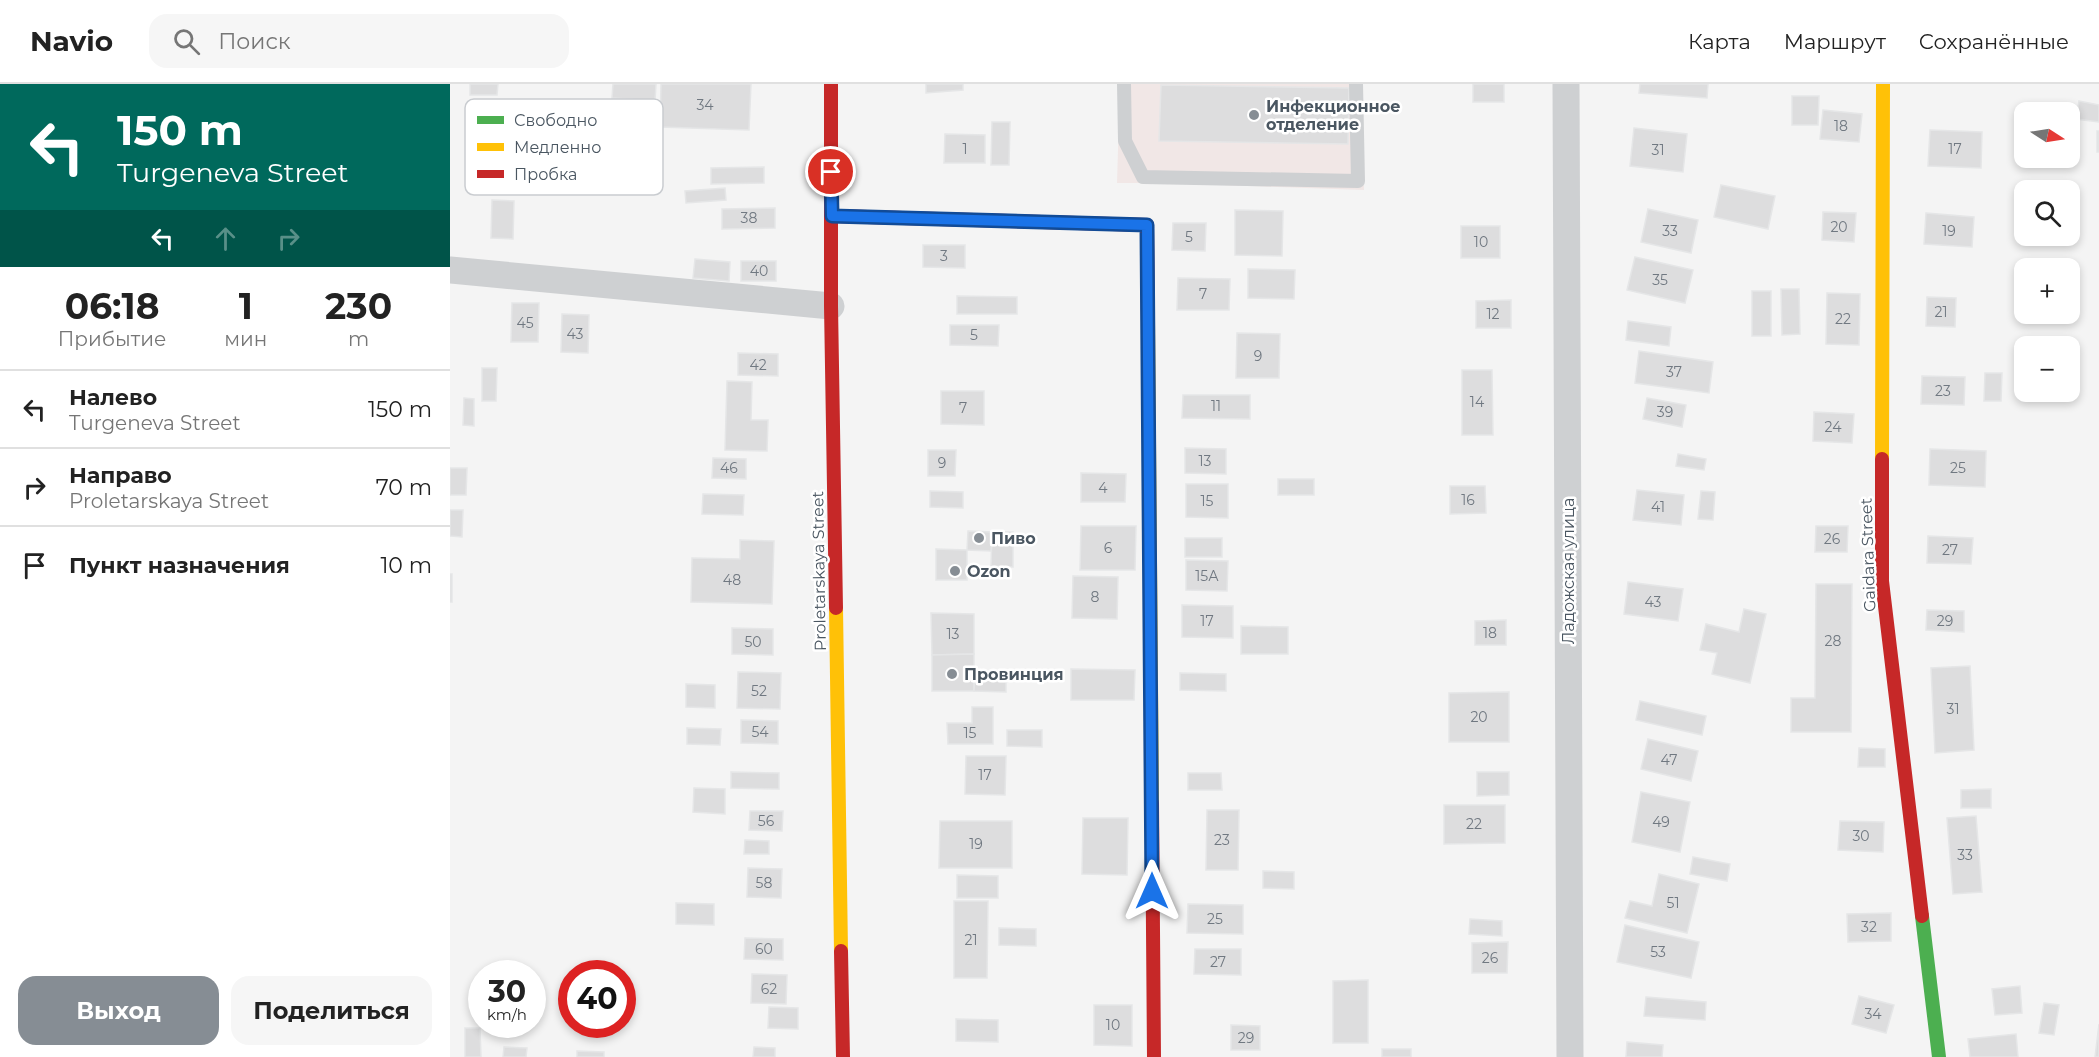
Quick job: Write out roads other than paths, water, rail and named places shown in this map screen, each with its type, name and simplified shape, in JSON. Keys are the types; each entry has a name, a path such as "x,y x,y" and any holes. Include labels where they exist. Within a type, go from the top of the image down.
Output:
{"street":[{"name":"Proletarskaya Street","path":"831,84 831,306 843,1057"},
{"name":"Ладожская улица","path":"1566,84 1570,1057"},
{"name":"Gaidara Street","path":"1883,84 1882,581 1939,1057"},
{"path":"832,216 1147,225 1154,1057"},
{"path":"450,270 831,306"}],"lane":[{"path":"1124,84 1125,141 1143,177 1358,181 1356,84"}],"place":[{"name":"Инфекционное отделение","path":"1254,115"},
{"name":"Пиво","path":"979,538"},
{"name":"Ozon","path":"955,571"},
{"name":"Провинция","path":"952,674"}]}
